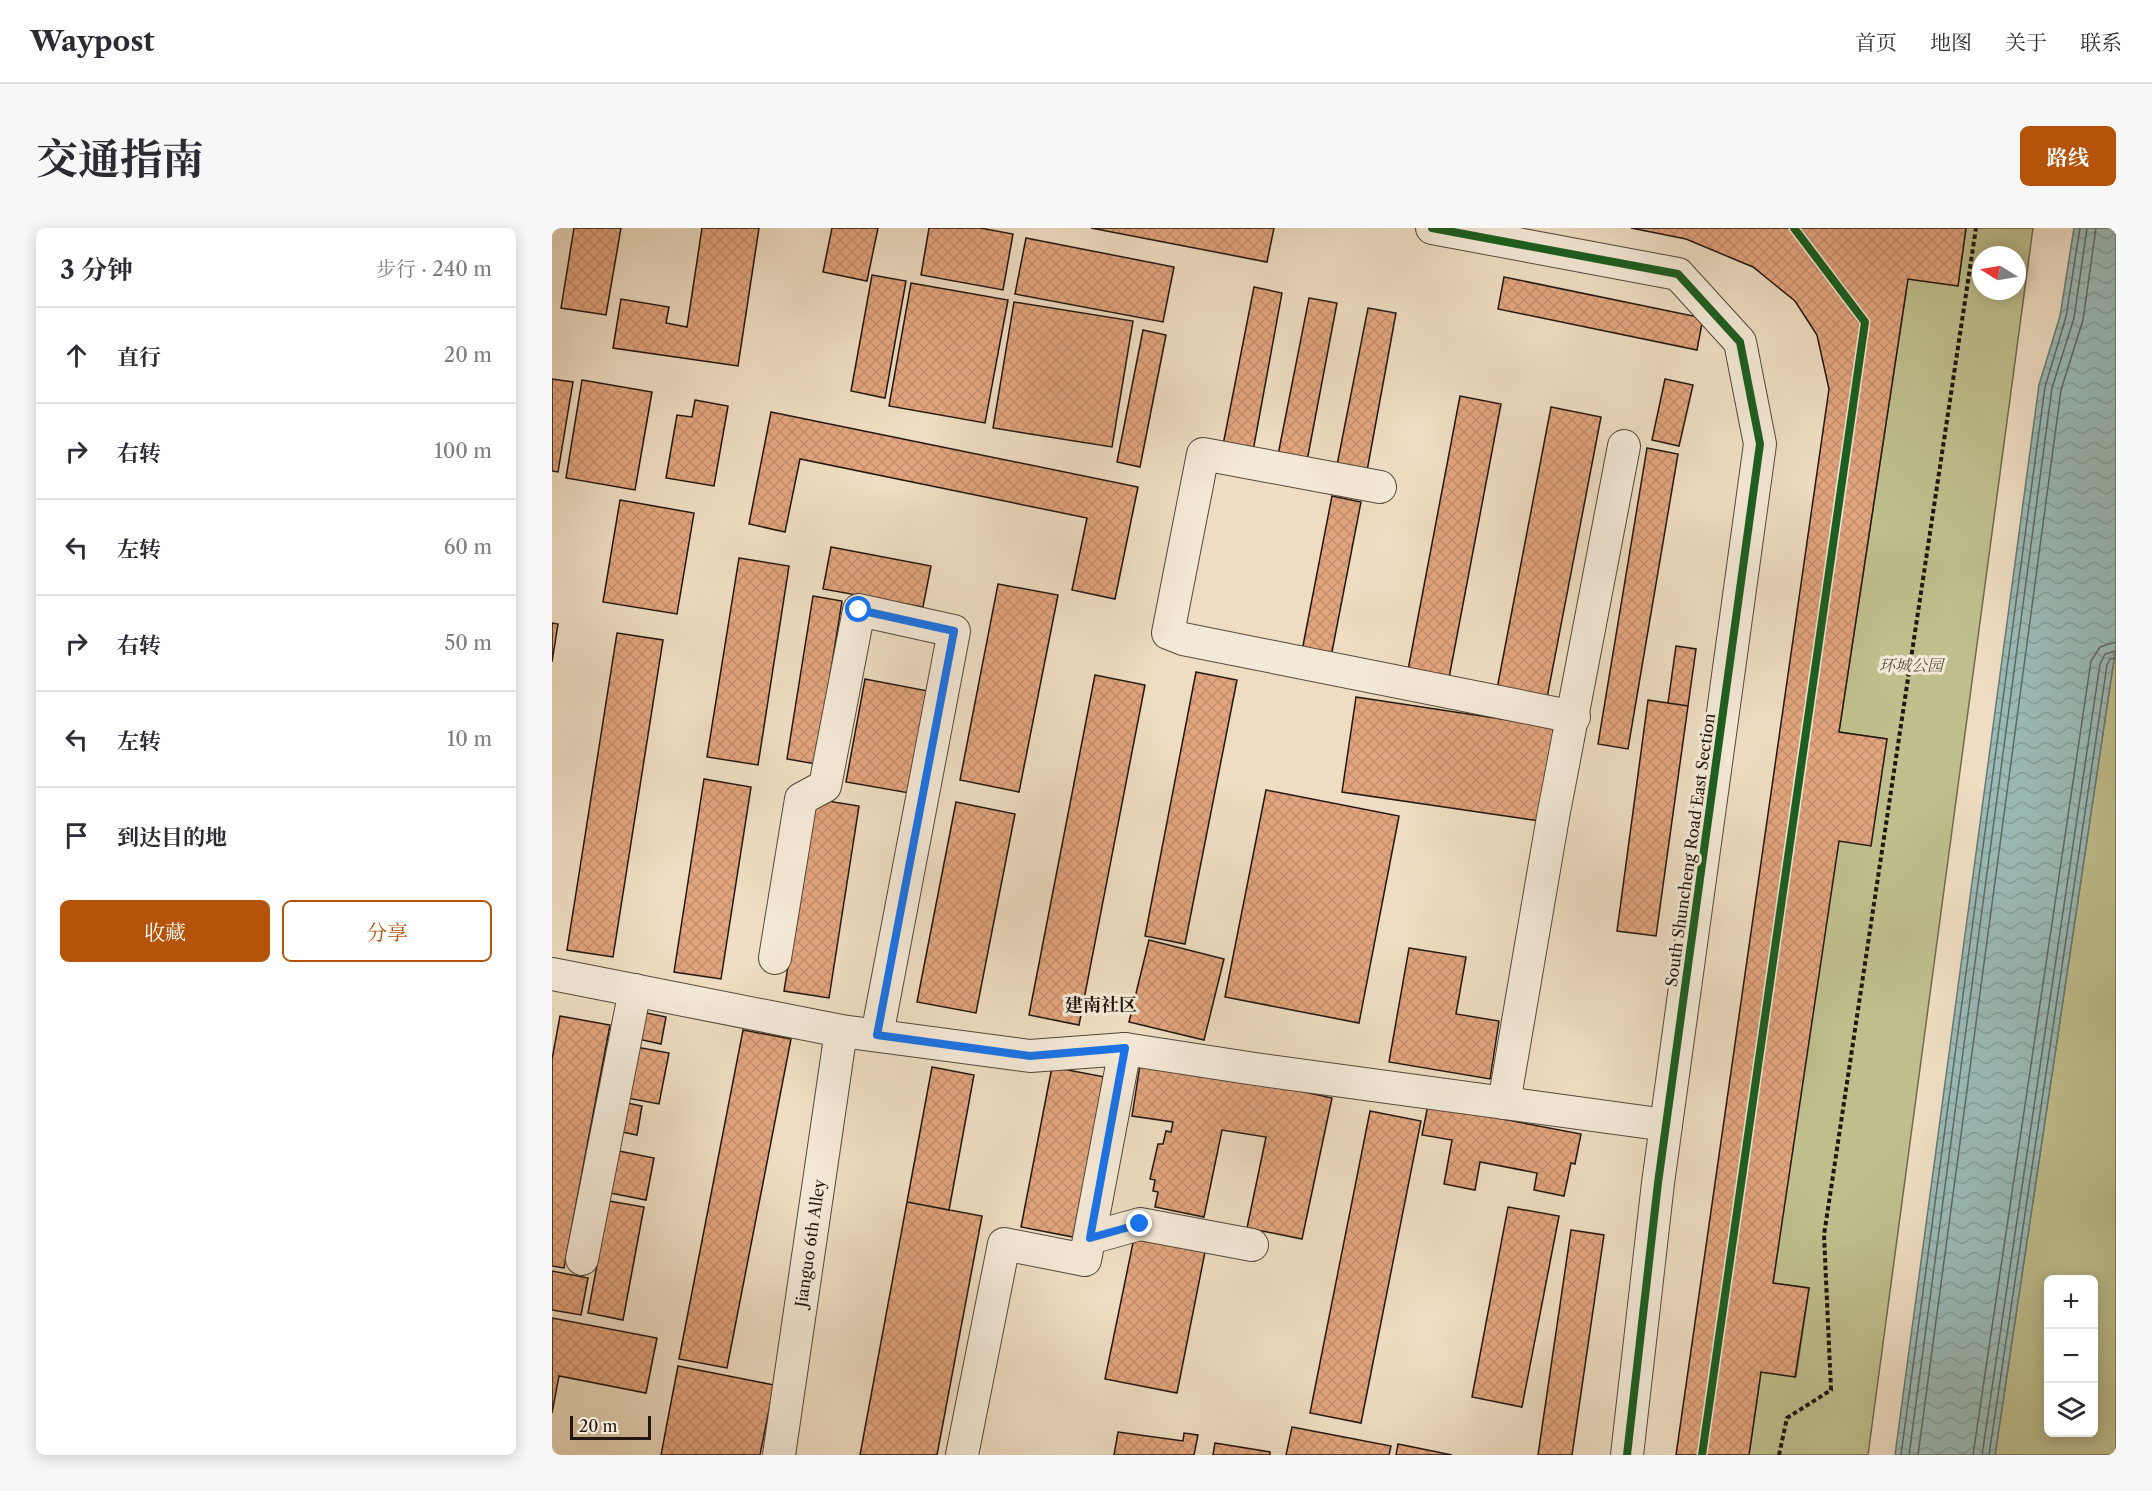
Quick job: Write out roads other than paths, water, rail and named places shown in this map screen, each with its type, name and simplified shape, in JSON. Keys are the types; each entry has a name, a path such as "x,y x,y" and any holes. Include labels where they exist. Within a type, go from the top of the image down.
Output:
{"street":[{"name":"South Shuncheng Road East Section","path":"1432,228 1678,274 1740,342 1760,444 1666,1125 1627,1455"},
{"path":"1504,1103 1553,817 1574,717 1624,446"},
{"path":"1380,487 1203,454 1168,633 1183,639 1574,717"},
{"path":"775,958 801,799 825,786 859,610 954,631 877,1035"},
{"path":"552,974 842,1031 1030,1056 1125,1048 1666,1125"},
{"path":"582,1259 635,990"},
{"name":"Jianguo 6th Alley","path":"779,1455 842,1031"},
{"path":"962,1455 1004,1244 1085,1260 1125,1048"},
{"path":"1090,1238 1140,1224 1252,1245"}],"water":[{"path":"2074,228 2116,228 2116,646 1995,1455 1895,1455 2039,385 2060,316"}],"district":[{"name":"建南社区","path":"1101,1005"}],"park label":[{"name":"环城公园","path":"1911,665"}]}
